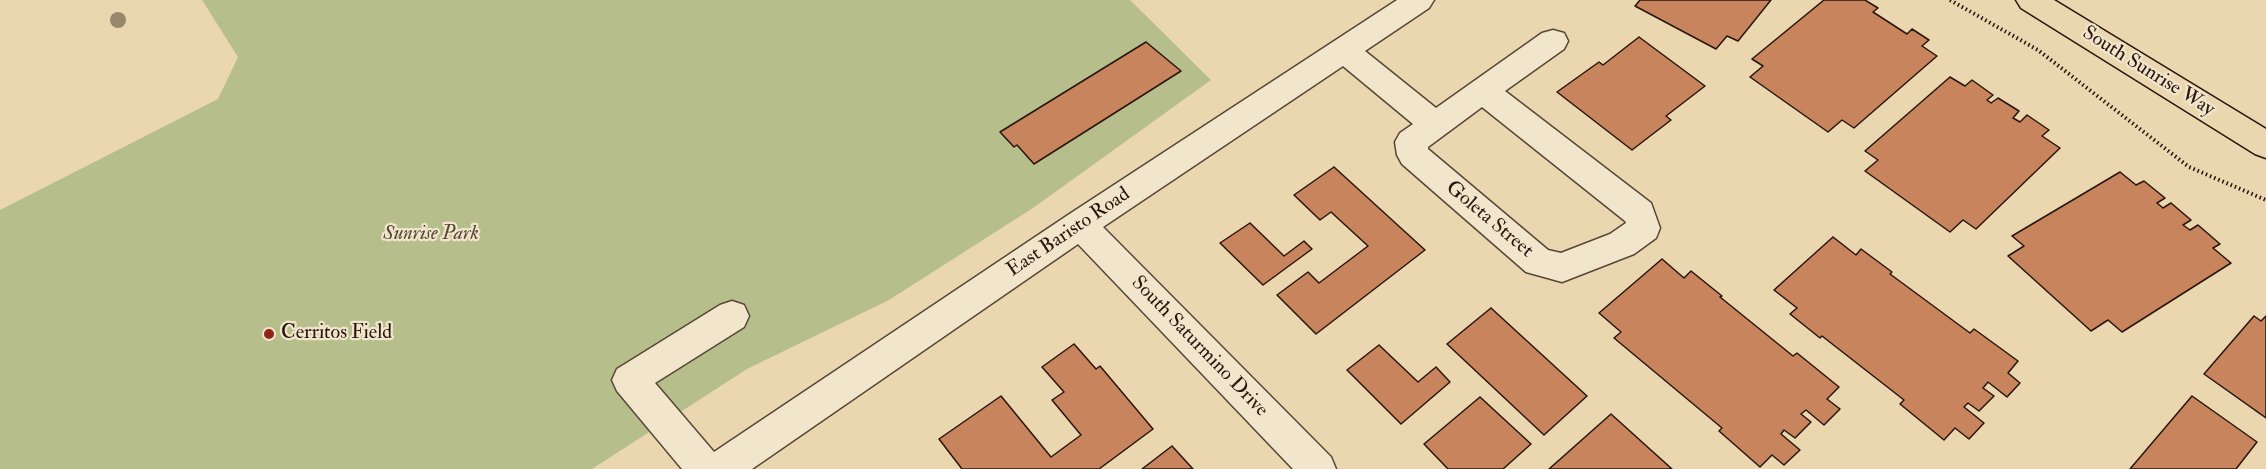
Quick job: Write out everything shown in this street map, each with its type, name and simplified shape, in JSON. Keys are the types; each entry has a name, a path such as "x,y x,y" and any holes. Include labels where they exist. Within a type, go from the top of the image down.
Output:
{"main road":[{"name":"South Sunrise Way","path":"2031,0 2266,145"}],"street":[{"name":"East Baristo Road","path":"721,469 1080,225 1419,0"},
{"name":"Goleta Street","path":"1483,91 1639,213 1644,228 1622,244 1562,268 1538,262 1413,155 1411,142 1553,41"},
{"path":"1344,50 1435,125"},
{"name":"South Saturmino Drive","path":"1080,225 1318,469"},
{"path":"705,469 630,380 732,316"}],"path":[{"path":"1950,0 2038,50 2189,167 2266,200"}],"green space":[{"name":"Sunrise Park","path":"202,0 1130,0 1211,80 1033,208 889,300 747,369 592,469 0,469 0,210 218,99 238,57"}],"building":[{"path":"1640,0 1771,0 1738,41 1727,36 1716,49 1635,6"},
{"path":"1824,0 1865,0 1878,8 1873,12 1907,34 1912,29 1929,40 1922,46 1937,56 1854,128 1842,120 1828,132 1750,77 1763,66 1752,59"},
{"path":"1639,37 1705,86 1666,116 1671,120 1632,150 1557,92 1599,62 1603,65"},
{"path":"1146,42 1181,71 1034,164 1017,145 1014,147 1000,132"},
{"path":"1950,77 1965,86 1972,80 1993,95 1987,100 1991,103 1998,98 2019,111 2013,118 2020,122 2027,115 2049,130 2042,136 2060,148 1976,229 1963,220 1950,232 1865,171 1878,160 1865,151"},
{"path":"1334,167 1425,250 1316,334 1277,295 1308,272 1319,283 1368,246 1331,212 1320,220 1294,195"},
{"path":"2120,172 2136,185 2144,181 2165,198 2157,203 2163,208 2171,203 2191,220 2183,225 2190,230 2198,225 2220,244 2213,248 2231,263 2122,332 2108,320 2091,331 2008,256 2024,246 2012,236"},
{"path":"1250,223 1284,256 1304,241 1312,249 1263,285 1220,243"},
{"path":"1833,237 1856,255 1861,249 1892,272 1890,274 1970,333 1974,329 2018,361 2008,373 2020,383 2007,397 1988,382 1983,388 1994,396 1979,411 1968,403 1964,407 1984,423 1969,439 1955,428 1944,440 1900,404 1904,400 1790,314 1797,308 1774,290"},
{"path":"1662,259 1684,278 1691,271 1793,356 1797,353 1839,387 1827,399 1840,409 1824,425 1806,410 1801,414 1811,422 1795,438 1784,430 1781,434 1800,450 1784,465 1772,455 1760,467 1719,431 1722,428 1614,338 1621,332 1599,313"},
{"path":"1491,308 1587,396 1544,435 1447,344"},
{"path":"2254,316 2261,321 2266,316 2266,418 2204,374"},
{"path":"1074,344 1096,369 1100,366 1153,429 1099,469 962,469 939,439 1001,396 1051,457 1081,435 1052,400 1064,392 1042,367"},
{"path":"1379,345 1418,382 1436,367 1450,382 1401,424 1347,370"},
{"path":"2192,396 2257,442 2236,469 2130,469"},
{"path":"1480,397 1531,444 1503,469 1448,469 1424,444"},
{"path":"1611,414 1672,469 1549,469"},
{"path":"1172,446 1193,469 1142,469"}],"place":[{"name":"Cerritos Field","path":"269,334"}]}
